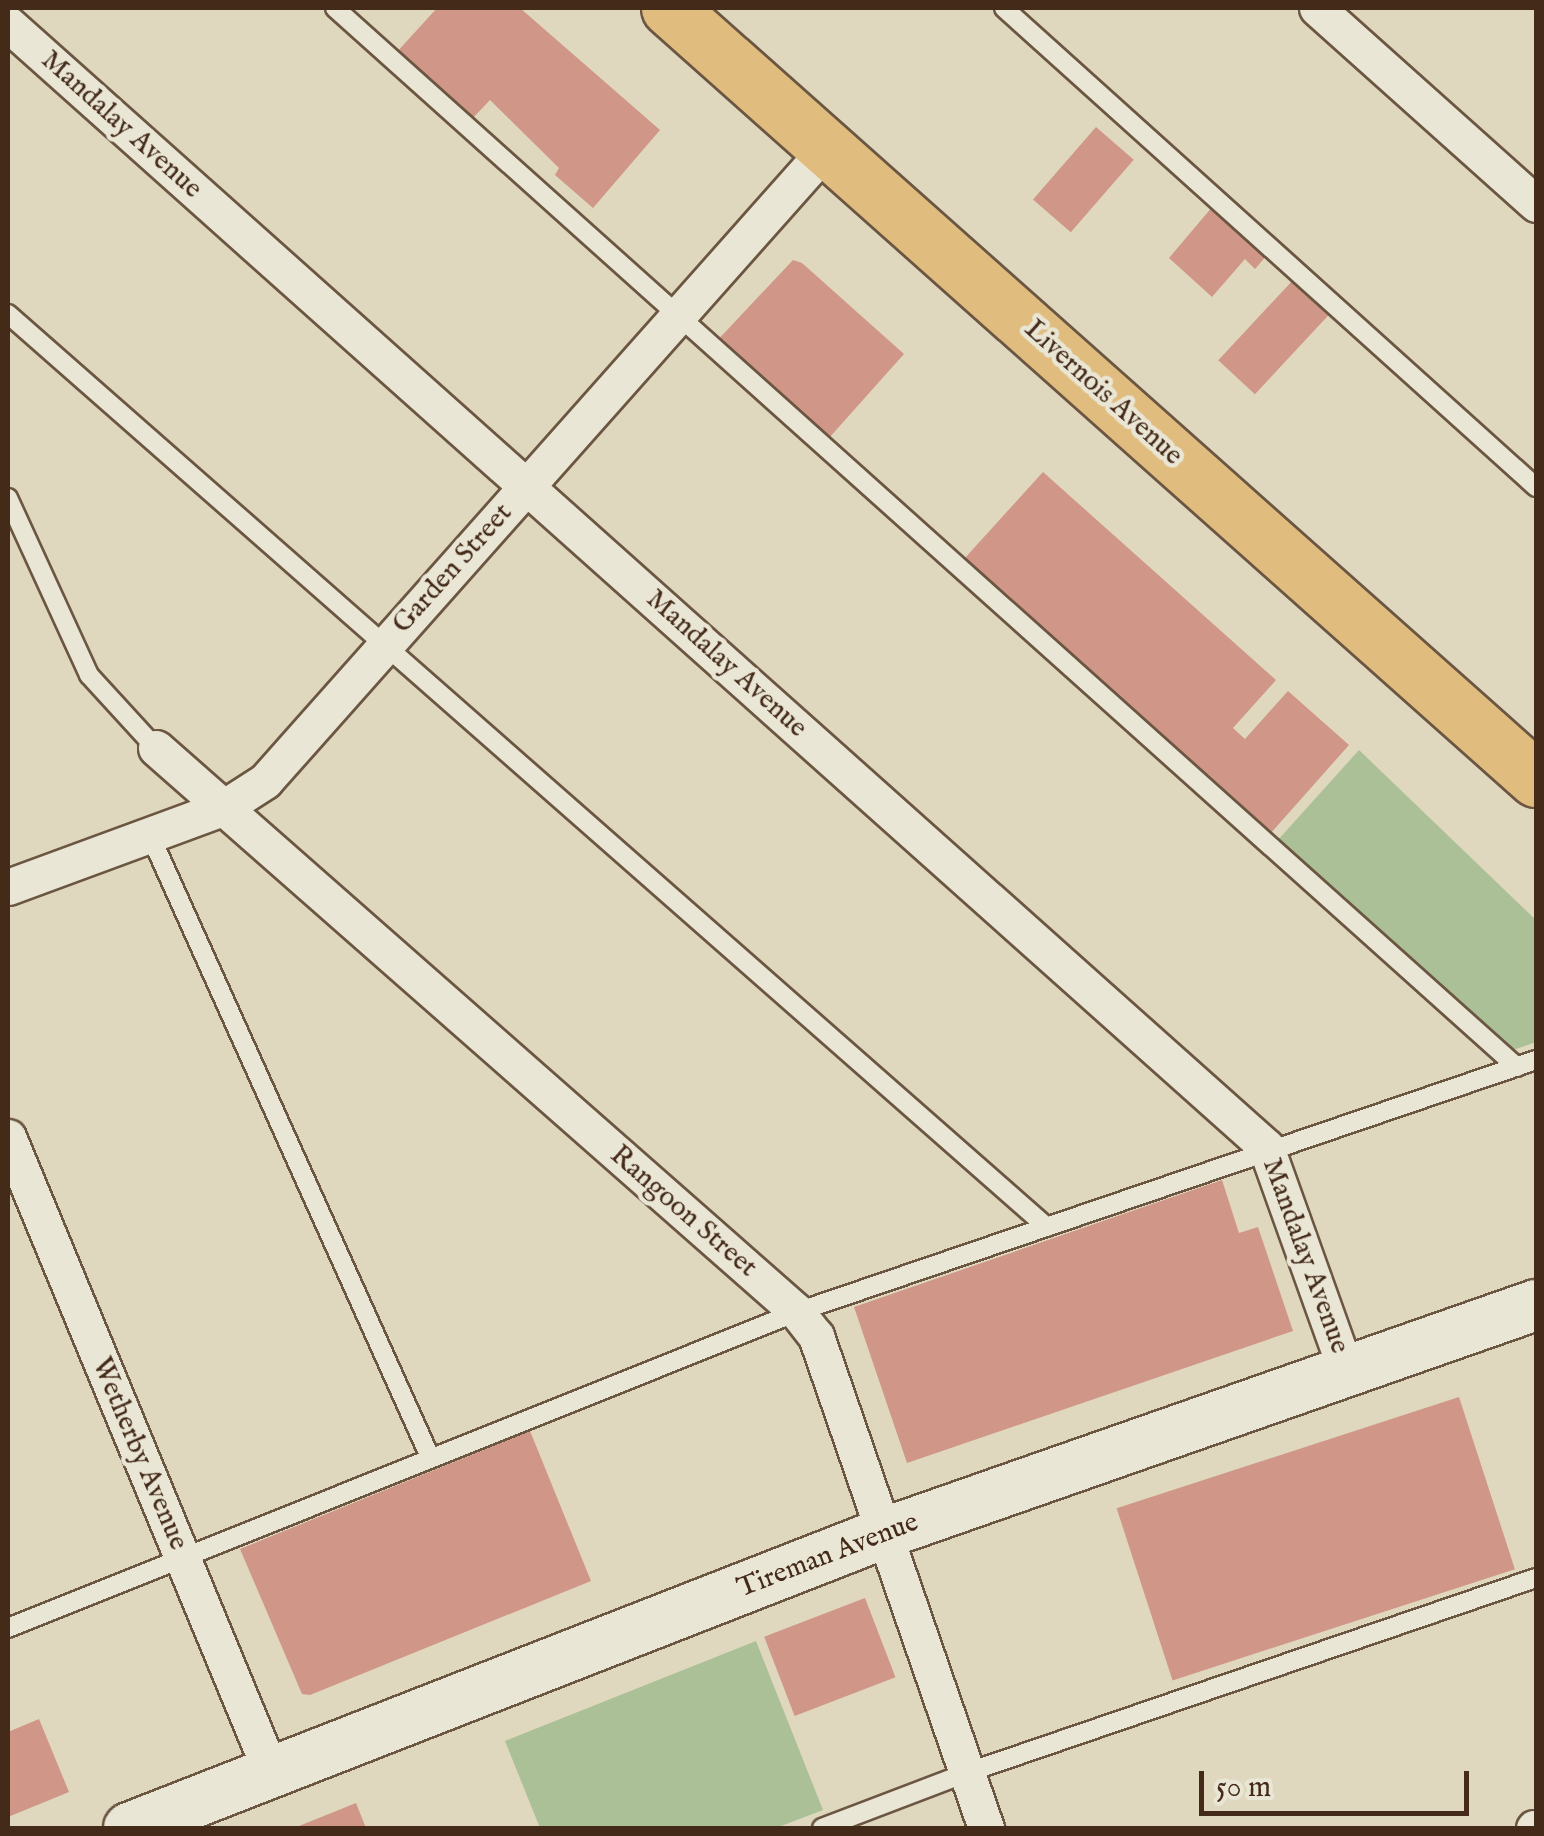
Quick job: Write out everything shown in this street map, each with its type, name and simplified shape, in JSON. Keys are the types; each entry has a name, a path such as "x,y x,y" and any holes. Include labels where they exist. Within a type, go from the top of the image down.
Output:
{"main road":[{"name":"Livernois Avenue","path":"669,8 1536,778"}],"street":[{"path":"1317,8 1536,204"},
{"name":"Mandalay Avenue","path":"8,24 1206,1090 1268,1152 1346,1370"},
{"name":"Garden Street","path":"8,887 223,808 265,781 826,148"},
{"name":"Rangoon Street","path":"156,748 797,1312 816,1336 986,1828"},
{"name":"Wetherby Avenue","path":"8,1137 271,1772"},
{"name":"Tireman Avenue","path":"147,1825 271,1772 882,1534 1536,1305"}],"lane":[{"path":"334,8 1517,1067"},
{"path":"1004,8 1536,487"},
{"path":"8,314 1047,1227"},
{"path":"8,498 89,674 156,748"},
{"path":"150,835 431,1459"},
{"path":"8,1628 797,1312 1536,1060"},
{"path":"822,1828 966,1773 1536,1578"}],"green space":[{"path":"1359,750 1536,920 1536,1042 1513,1050 1277,841"},
{"path":"756,1641 823,1810 776,1828 540,1828 505,1741"}],"building":[{"path":"437,8 520,8 660,130 593,208 555,175 559,168 490,100 471,120 396,53"},
{"path":"1096,127 1134,160 1071,232 1033,199"},
{"path":"1213,206 1267,255 1255,269 1245,259 1212,297 1169,258"},
{"path":"793,260 802,263 904,354 829,438 714,344"},
{"path":"1294,279 1331,313 1255,394 1218,360"},
{"path":"1043,472 1276,680 1233,728 1245,739 1288,691 1349,745 1270,834 964,559"},
{"path":"1222,1180 1239,1233 1258,1227 1293,1331 907,1463 854,1307"},
{"path":"1459,1397 1515,1569 1173,1680 1117,1508"},
{"path":"530,1431 591,1581 310,1695 302,1694 240,1549"},
{"path":"865,1598 895,1677 795,1716 764,1637"},
{"path":"39,1719 69,1792 8,1817 8,1732"},
{"path":"356,1803 366,1828 294,1828"}]}
